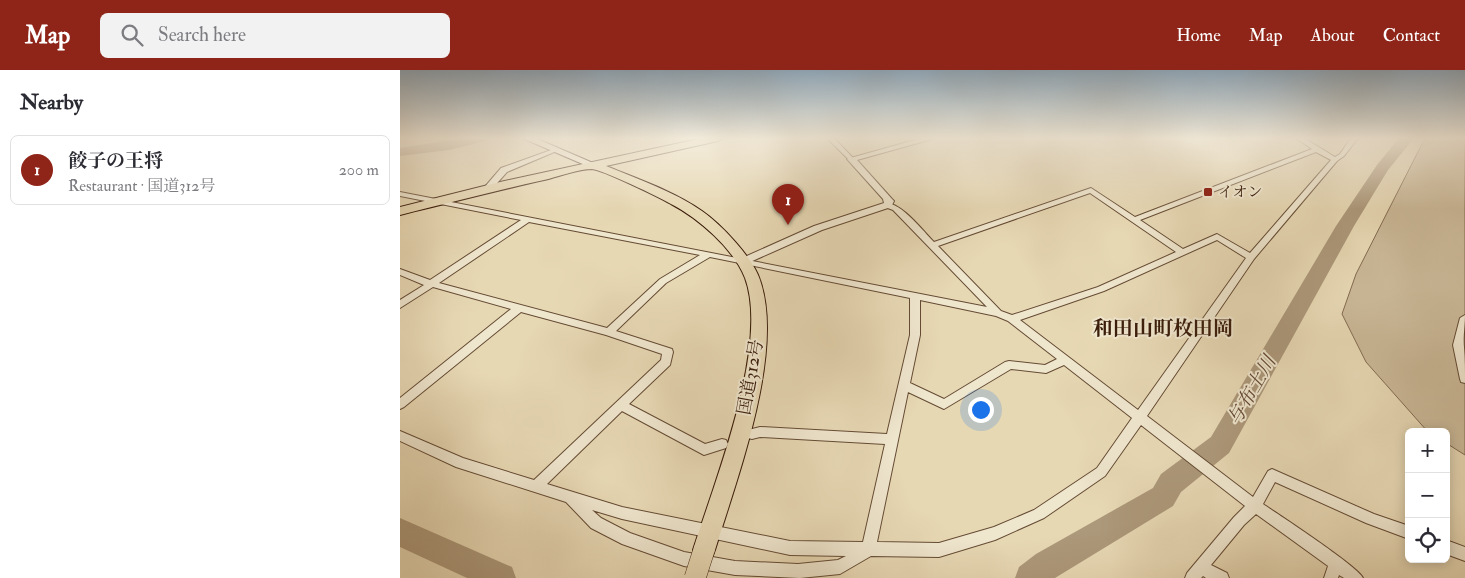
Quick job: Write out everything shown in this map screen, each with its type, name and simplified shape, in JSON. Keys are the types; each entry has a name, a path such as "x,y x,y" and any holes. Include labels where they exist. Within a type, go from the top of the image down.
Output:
{"highway":[{"path":"400,211 487,189 613,162"},
{"name":"国道312号","path":"594,166 672,199 700,215 744,261 753,280 758,303 758,347 748,402 695,578"}],"main road":[{"path":"584,162 594,166"}],"street":[{"path":"487,189 504,170 526,162"},
{"path":"853,162 886,197 889,201 888,205"},
{"path":"1136,219 1285,162"},
{"path":"400,436 460,463 707,540 790,548 939,550 995,533 1040,514 1101,472 1142,420 1251,257 1334,162"},
{"path":"932,245 1091,190 1183,252"},
{"path":"400,194 998,313 1012,320 1255,506 1356,578"},
{"path":"744,261 818,228 888,205 896,208 998,313"},
{"path":"400,305 528,219"},
{"path":"1012,320 1101,289 1217,237 1251,257"},
{"path":"609,332 663,281 707,254"},
{"path":"400,272 431,284 609,332 668,352 666,362 536,487"},
{"path":"569,496 596,523 627,539 684,558 735,568 798,571 840,567 868,550 915,335 914,296"},
{"path":"400,404 519,308"},
{"path":"1465,318 1458,345 1465,379"},
{"path":"904,385 944,404 1009,365 1046,369 1065,360"},
{"path":"621,405 704,450 722,444"},
{"path":"752,434 760,432 892,439"},
{"path":"1222,578 1196,573 1239,521 1255,506 1272,475 1371,519 1405,532"},
{"path":"1450,548 1465,554"},
{"path":"1331,578 1336,563"}],"shaded area":[{"path":"1413,162 1465,162 1465,455 1450,446 1450,428 1424,428 1366,362 1342,314 1356,274"}],"waterway":[{"name":"与布土川","path":"1030,578 1047,565 1163,497 1171,483 1220,445 1345,226 1387,162"},
{"name":"与布土川","path":"400,532 501,578"}],"place":[{"name":"イオン","path":"1208,192"},
{"name":"餃子の王将","path":"788,225"}],"district":[{"name":"和田山町枚田岡","path":"1163,328"}]}
